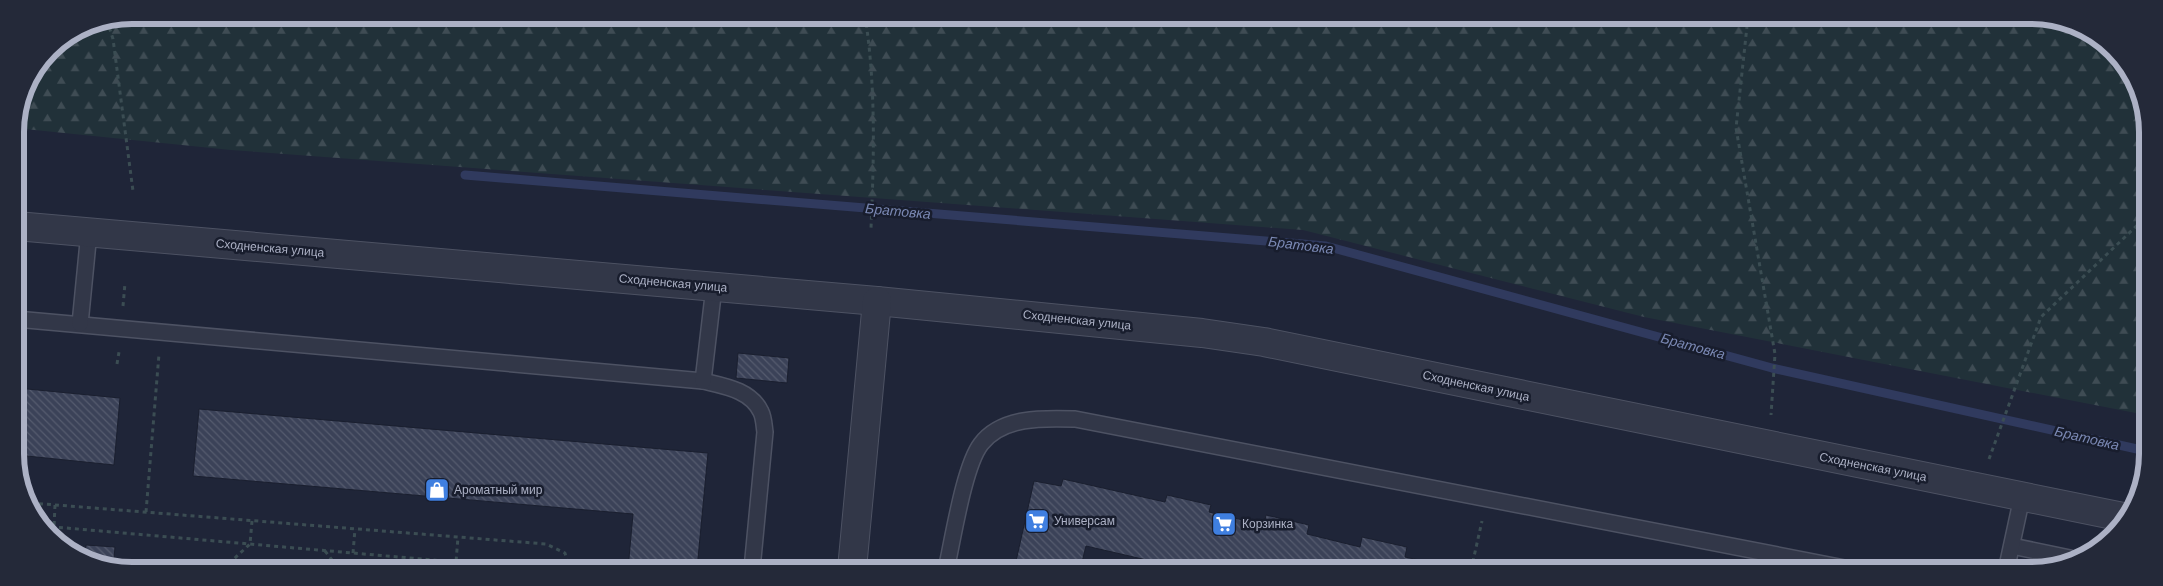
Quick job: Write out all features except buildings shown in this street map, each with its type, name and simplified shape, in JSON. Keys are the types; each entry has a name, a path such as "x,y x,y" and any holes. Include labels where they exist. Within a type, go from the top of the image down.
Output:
{"street":[{"name":"Сходненская улица","path":"24,227 877,301 1202,333 1264,342 2119,516"},
{"path":"853,562 877,301"}],"lane":[{"path":"80,324 89,232"},
{"path":"703,380 714,287"},
{"path":"24,319 703,380 733,388 750,398 761,413 765,432 753,562"},
{"path":"948,562 970,466 981,443 995,431 1017,422 1046,418 1075,419 1813,562"},
{"path":"2008,562 2022,497"},
{"path":"2012,546 2065,557"}],"path":[{"path":"866,24 871,53 873,176 871,228"},
{"path":"1747,24 1736,128 1775,354 1770,446"},
{"path":"109,26 113,39 133,191"},
{"path":"1978,488 2041,317 2139,224"},
{"path":"146,512 161,331"},
{"path":"1473,562 1487,499"},
{"path":"36,503 546,544 565,553 567,562"},
{"path":"56,505 54,527 59,534"},
{"path":"231,562 250,544 252,521"},
{"path":"51,527 456,562 458,537"},
{"path":"353,553 355,529"},
{"path":"325,551 334,562"}],"green space":[{"path":"131,24 2046,25 2066,29 2079,35 2108,55 2121,72 2134,97 2139,124 2139,414 1644,317 1303,230 231,150 24,129 27,104 42,72 60,50 78,38 97,29"}],"waterway":[{"name":"Братовка","path":"465,175 1326,246 1772,368 2139,449"}],"place":[{"name":"Ароматный мир","path":"437,490"},
{"name":"Универсам","path":"1037,521"},
{"name":"Корзинка","path":"1224,524"}]}
